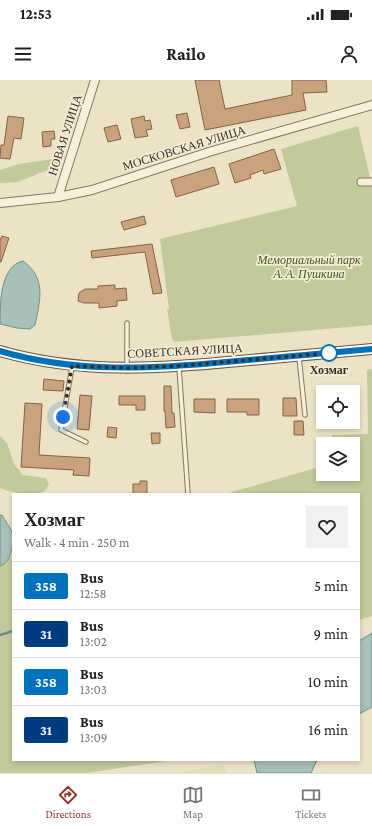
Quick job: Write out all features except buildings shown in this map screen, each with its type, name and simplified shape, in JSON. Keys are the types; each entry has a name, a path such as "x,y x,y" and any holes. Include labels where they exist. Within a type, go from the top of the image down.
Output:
{"main road":[{"name":"СОВЕТСКАЯ УЛИЦА","path":"0,351 48,363 72,366 127,368 179,366 372,349"}],"street":[{"name":"НОВАЯ УЛИЦА","path":"58,197 95,80"},
{"name":"МОСКОВСКАЯ УЛИЦА","path":"0,203 58,197 92,190 212,151 372,105"},
{"path":"360,182 372,182"}],"lane":[{"path":"127,323 127,368"},
{"path":"299,356 305,416"},
{"path":"72,366 61,430 86,442"},
{"path":"179,366 188,493"}],"shaded area":[{"path":"223,765 228,773 176,773"}],"green space":[{"name":"Мемориальный парк А. А. Пушкина","path":"358,126 372,186 372,325 174,342 172,339 167,309 169,309 160,239 297,206 281,149"},
{"path":"53,159 56,160 58,165 56,168 18,182 0,183 0,170 19,164"},
{"path":"372,369 372,616 360,620 360,493 228,493 316,468 316,481 360,481 360,437 332,437 332,435 368,434 367,370"},
{"path":"0,436 7,443 14,464 23,475 46,478 49,485 46,490 41,493 15,493 0,488"},
{"path":"12,556 12,761 166,761 87,773 0,773 0,566"}],"water":[{"path":"23,261 36,275 40,290 39,307 35,325 30,329 0,324 1,297 6,278 15,264"},
{"path":"0,515 2,515 12,532 12,546 10,556 7,561 0,566"},
{"path":"372,633 372,707 360,713 360,640"},
{"path":"254,761 317,761 311,773 257,773"}],"waterway":[{"path":"0,635 12,631"}],"bus line":[{"name":"358","path":"0,351 48,363 85,367 127,368 179,366 372,349"}],"place":[{"name":"Хозмаг","path":"329,353"}],"route":[{"path":"63,417 72,366 127,368 179,366 329,353"}]}
